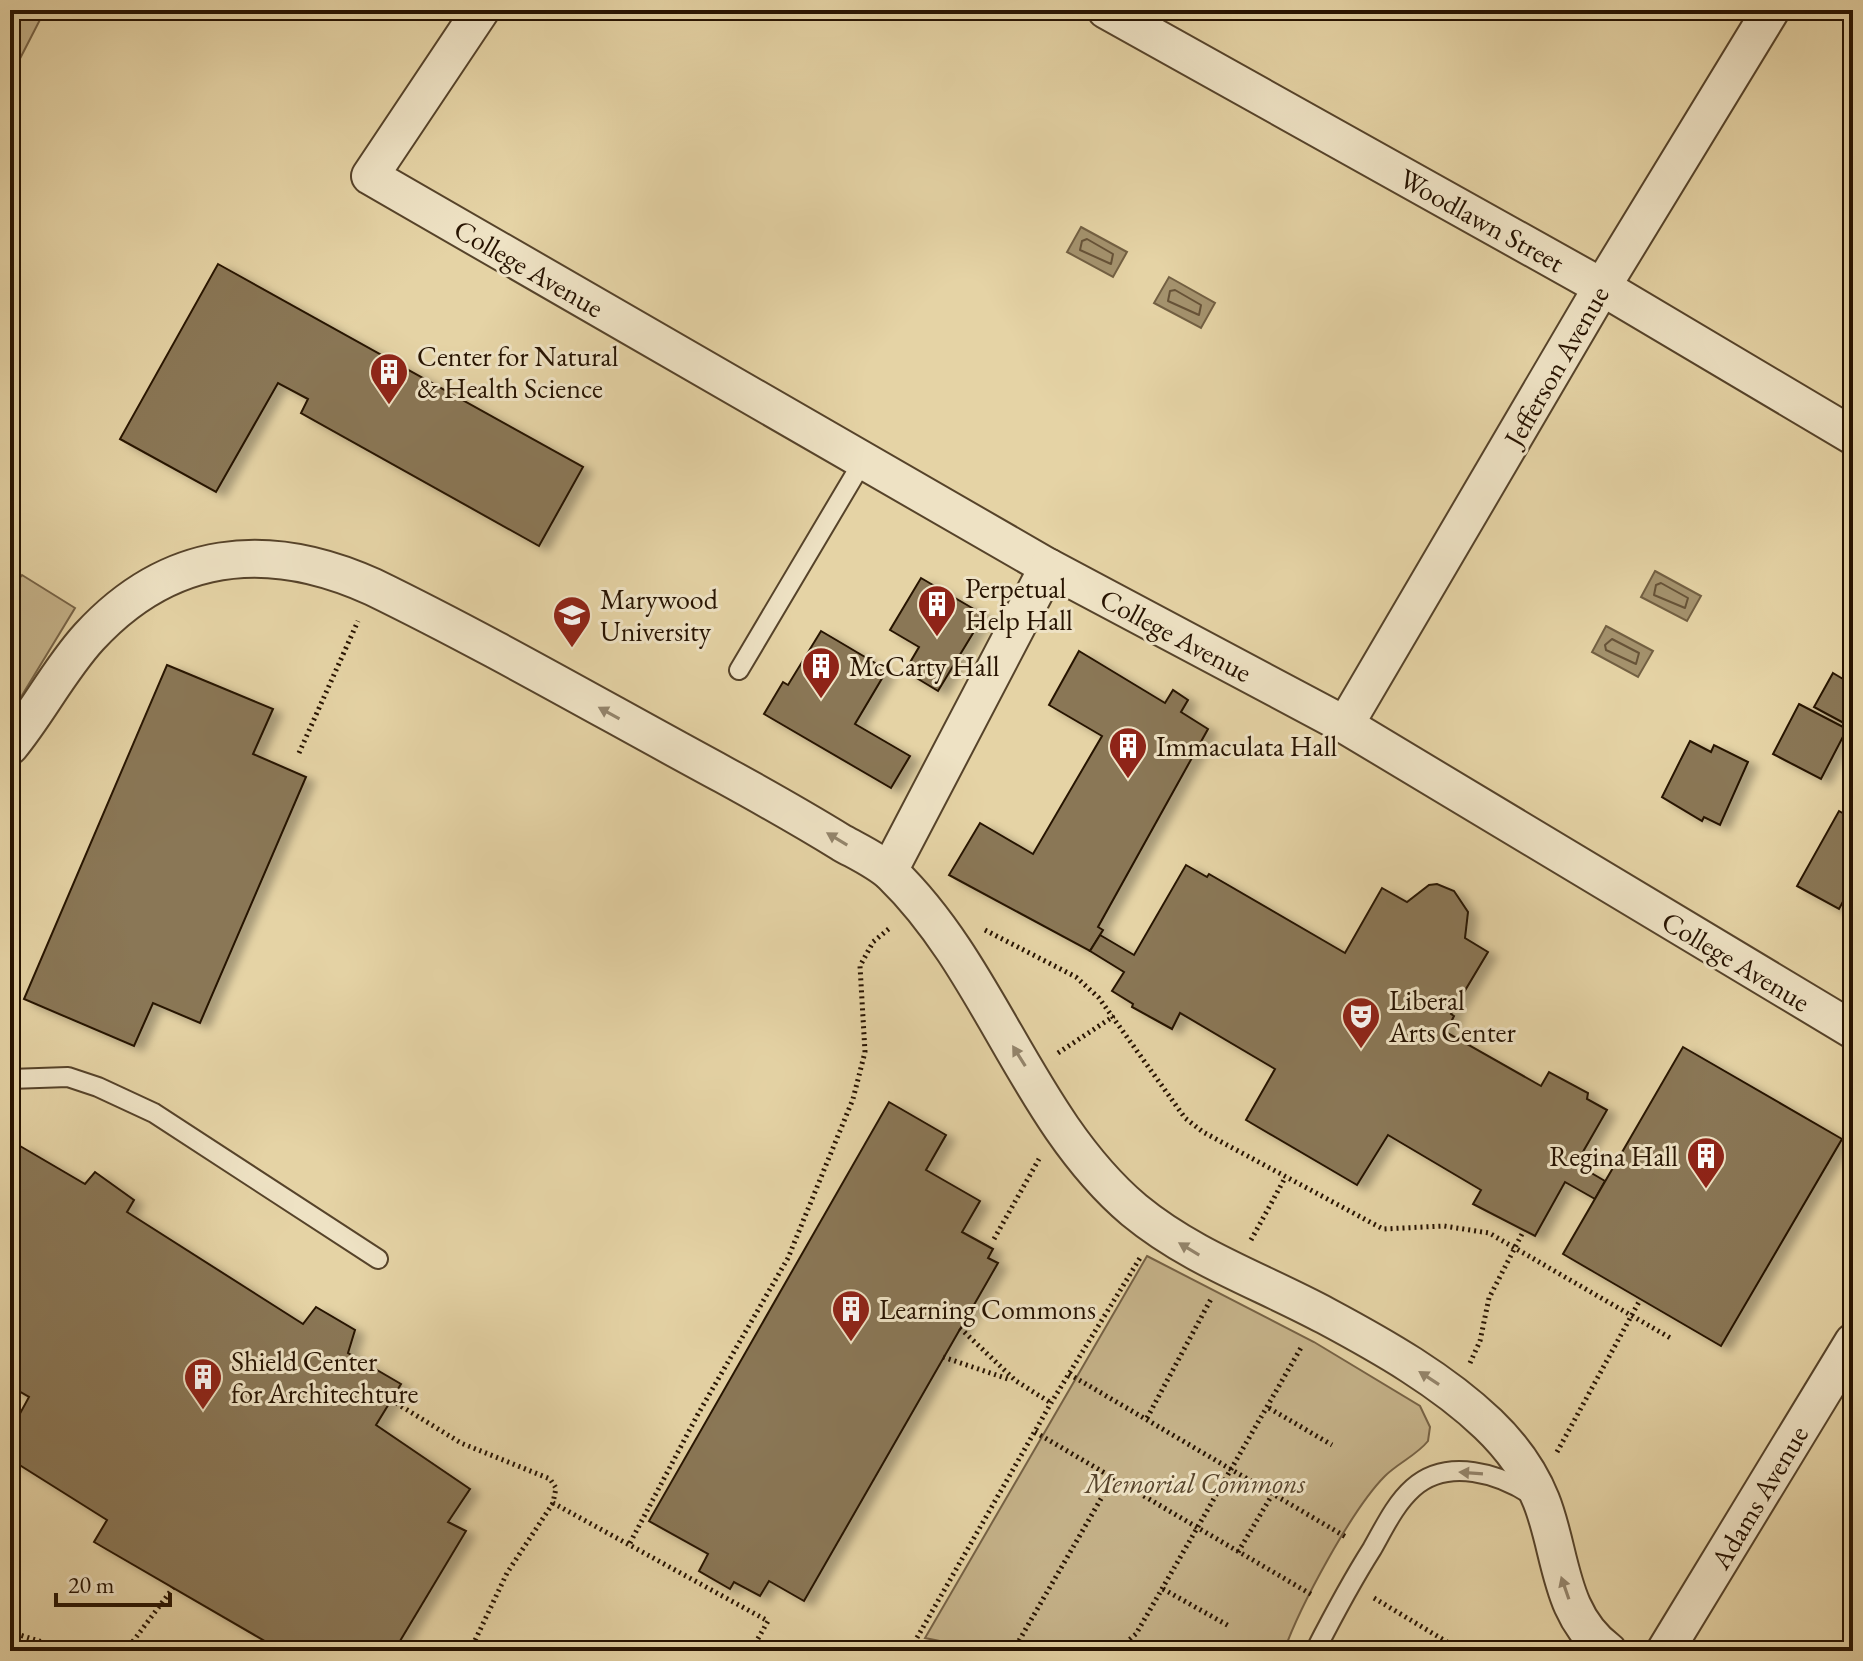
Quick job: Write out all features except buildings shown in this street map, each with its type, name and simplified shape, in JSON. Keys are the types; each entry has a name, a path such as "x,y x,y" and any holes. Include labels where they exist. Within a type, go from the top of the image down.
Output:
{"street":[{"name":"College Avenue","path":"481,10 370,176 1048,567 1345,725 1853,1030"},
{"name":"Woodlawn Street","path":"1106,10 1602,287 1853,436"},
{"name":"Jefferson Avenue","path":"1345,725 1602,287 1771,10"},
{"path":"10,746 87,639 122,604 203,562 243,557 307,564 373,587 774,802 889,871 947,939 1059,1120 1099,1174 1129,1206 1187,1249 1325,1315 1452,1393 1490,1425 1522,1462 1542,1502 1565,1594 1593,1640 1608,1651"},
{"path":"889,871 1048,567"},
{"name":"Adams Avenue","path":"1665,1651 1853,1342"}],"lane":[{"path":"739,670 863,461"},
{"path":"10,1079 68,1077 154,1113 378,1259"},
{"path":"1315,1651 1397,1507 1426,1479 1447,1473 1474,1472 1507,1479 1542,1502"}],"path":[{"path":"299,753 373,587"},
{"path":"630,1543 698,1414 788,1258 853,1099 865,1052 860,966 863,956 898,921"},
{"path":"974,924 1076,977 1114,1016 1185,1118 1203,1132 1383,1229 1444,1226 1489,1233 1672,1339"},
{"path":"1053,1057 1114,1016"},
{"path":"994,1239 1044,1150"},
{"path":"1244,1252 1285,1178"},
{"path":"914,1643 1051,1403 1144,1251"},
{"path":"1147,1418 1216,1290"},
{"path":"1550,1463 1640,1300"},
{"path":"960,1328 1016,1381 1051,1403"},
{"path":"1116,1651 1136,1634 1269,1408 1303,1344"},
{"path":"943,1357 1016,1381"},
{"path":"1069,1374 1350,1540"},
{"path":"391,1400 461,1443 550,1479 556,1488 553,1503 507,1573 470,1651"},
{"path":"1269,1408 1332,1445"},
{"path":"1035,1432 1318,1598 1312,1610"},
{"path":"1013,1651 1113,1478"},
{"path":"1238,1552 1272,1495"},
{"path":"553,1503 768,1621 751,1651"},
{"path":"1357,1528 1333,1572 1462,1651"},
{"path":"10,1650 128,1648 173,1588"},
{"path":"1163,1589 1229,1626"},
{"path":"10,1632 68,1650"},
{"path":"890,1651 914,1643 948,1651"}],"green space":[{"path":"10,10 45,10 10,78"},
{"path":"22,575 75,608 10,715 10,589"},
{"name":"Memorial Commons","path":"1147,1256 1314,1342 1420,1406 1430,1427 1428,1441 1385,1476 1358,1511 1314,1585 1284,1651 989,1651 925,1638"}],"water":[{"path":"1081,227 1127,252 1113,277 1067,252"},
{"path":"1169,277 1215,303 1201,328 1154,303"},
{"path":"1655,571 1701,596 1687,621 1641,597"},
{"path":"1606,626 1653,651 1638,677 1592,652"}],"place":[{"name":"Center for Natural & Health Science","path":"389,406"},
{"name":"Perpetual Help Hall","path":"937,638"},
{"name":"Marywood University","path":"572,649"},
{"name":"McCarty Hall","path":"821,700"},
{"name":"Immaculata Hall","path":"1128,780"},
{"name":"Liberal Arts Center","path":"1361,1050"},
{"name":"Regina Hall","path":"1706,1190"},
{"name":"Learning Commons","path":"851,1343"},
{"name":"Shield Center for Architechture","path":"203,1411"}]}
